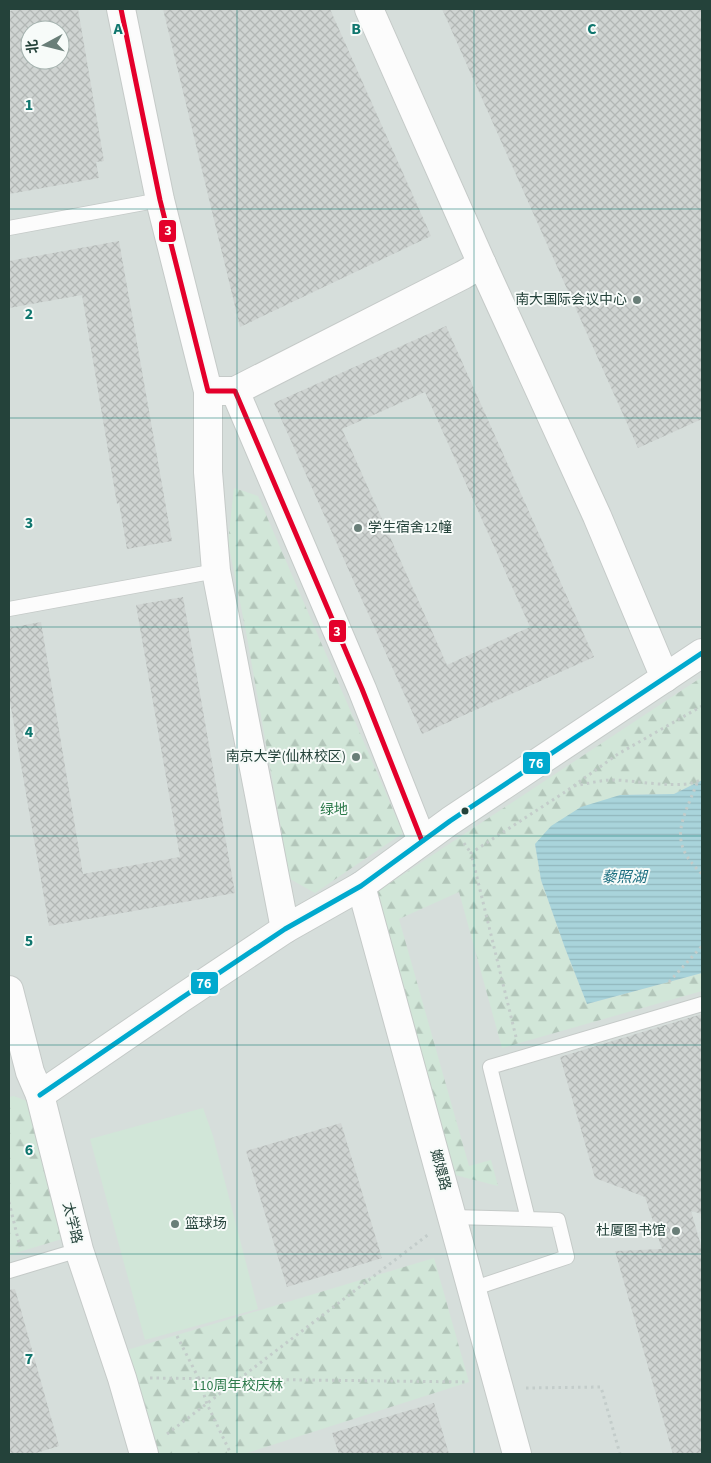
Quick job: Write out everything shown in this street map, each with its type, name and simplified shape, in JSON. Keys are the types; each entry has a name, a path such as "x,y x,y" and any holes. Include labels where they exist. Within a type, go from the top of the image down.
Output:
{"street":[{"path":"121,9 160,200 208,391 208,472 216,571 285,929"},
{"path":"369,9 482,264 597,516 665,678"},
{"path":"208,391 235,391 482,264"},
{"path":"235,391 362,689 422,841"},
{"path":"26,1082 180,999 285,929 361,886 450,821 702,653"},
{"name":"嫏嬛路","path":"361,886 517,1454"},
{"name":"太学路","path":"9,990 26,1082 122,1378 143,1453"}],"lane":[{"path":"9,228 160,200"},
{"path":"9,609 216,571"},
{"path":"528,1219 490,1067 702,1004"},
{"path":"452,1217 558,1220 567,1257 472,1289"},
{"path":"9,1271 79,1250"}],"path":[{"path":"522,1057 471,853 574,786 618,754 702,706"},
{"path":"702,779 697,783 682,822 680,844 690,862 702,874"},
{"path":"574,786 612,780 663,784 697,783"},
{"path":"669,982 702,946"},
{"path":"9,1202 25,1267"},
{"path":"143,1453 452,1217"},
{"path":"177,1336 199,1379 207,1404 231,1454"},
{"path":"122,1378 469,1382 500,1389 602,1388 620,1454"}],"shaded area":[{"name":"南京大学(仙林校区)","path":"9,9 702,9 702,1454 9,1454"}],"green space":[{"name":"绿地","path":"234,488 258,496 403,833 315,893 290,879 228,542"},
{"path":"702,677 702,780 674,794 620,795 535,844 541,880 587,1004 702,973 702,991 502,1048 459,892 399,919 469,1166 491,1160 498,1186 451,1174 375,893"},
{"path":"14,1096 27,1101 62,1239 9,1255 9,1097"},
{"name":"篮球场","path":"203,1108 213,1136 258,1309 145,1340 90,1139"},
{"name":"110周年校庆林","path":"434,1258 469,1382 244,1454 153,1454 127,1350"}],"water":[{"name":"藜照湖","path":"702,780 702,973 587,1004 541,880 535,844 551,826 581,807 620,795 674,794"}],"building":[{"path":"21,9 78,9 104,161 96,162 99,178 9,194 9,11"},
{"path":"163,9 330,9 431,236 240,327"},
{"name":"南大国际会议中心","path":"442,9 702,9 702,419 638,448"},
{"path":"119,241 172,541 127,549 119,503 117,504 82,295 9,308 9,261"},
{"name":"学生宿舍12幢","path":"446,326 594,657 422,734 274,403","holes":["425,392 530,627 447,665 342,429"]},
{"path":"183,597 235,893 49,926 9,696 9,628 41,622 83,874 180,857 136,605"},
{"name":"杜厦图书馆","path":"702,1014 702,1214 691,1211 702,1249 702,1454 673,1454 615,1251 662,1249 645,1197 595,1178 560,1057"},
{"path":"341,1123 382,1258 287,1287 246,1151"},
{"path":"15,1289 59,1446 33,1454 9,1454 9,1290"},
{"path":"434,1403 449,1454 339,1454 332,1433"}],"transit line":[{"name":"3","path":"121,9 160,200 208,391 235,391 362,689 422,841"},
{"name":"76","path":"40,1095 285,929 361,886 450,821 702,653"}],"place":[{"name":"南大国际会议中心","path":"637,300"},
{"name":"学生宿舍12幢","path":"358,528"},
{"name":"南京大学(仙林校区)","path":"356,757"},
{"name":"篮球场","path":"175,1224"},
{"name":"杜厦图书馆","path":"676,1231"}]}
